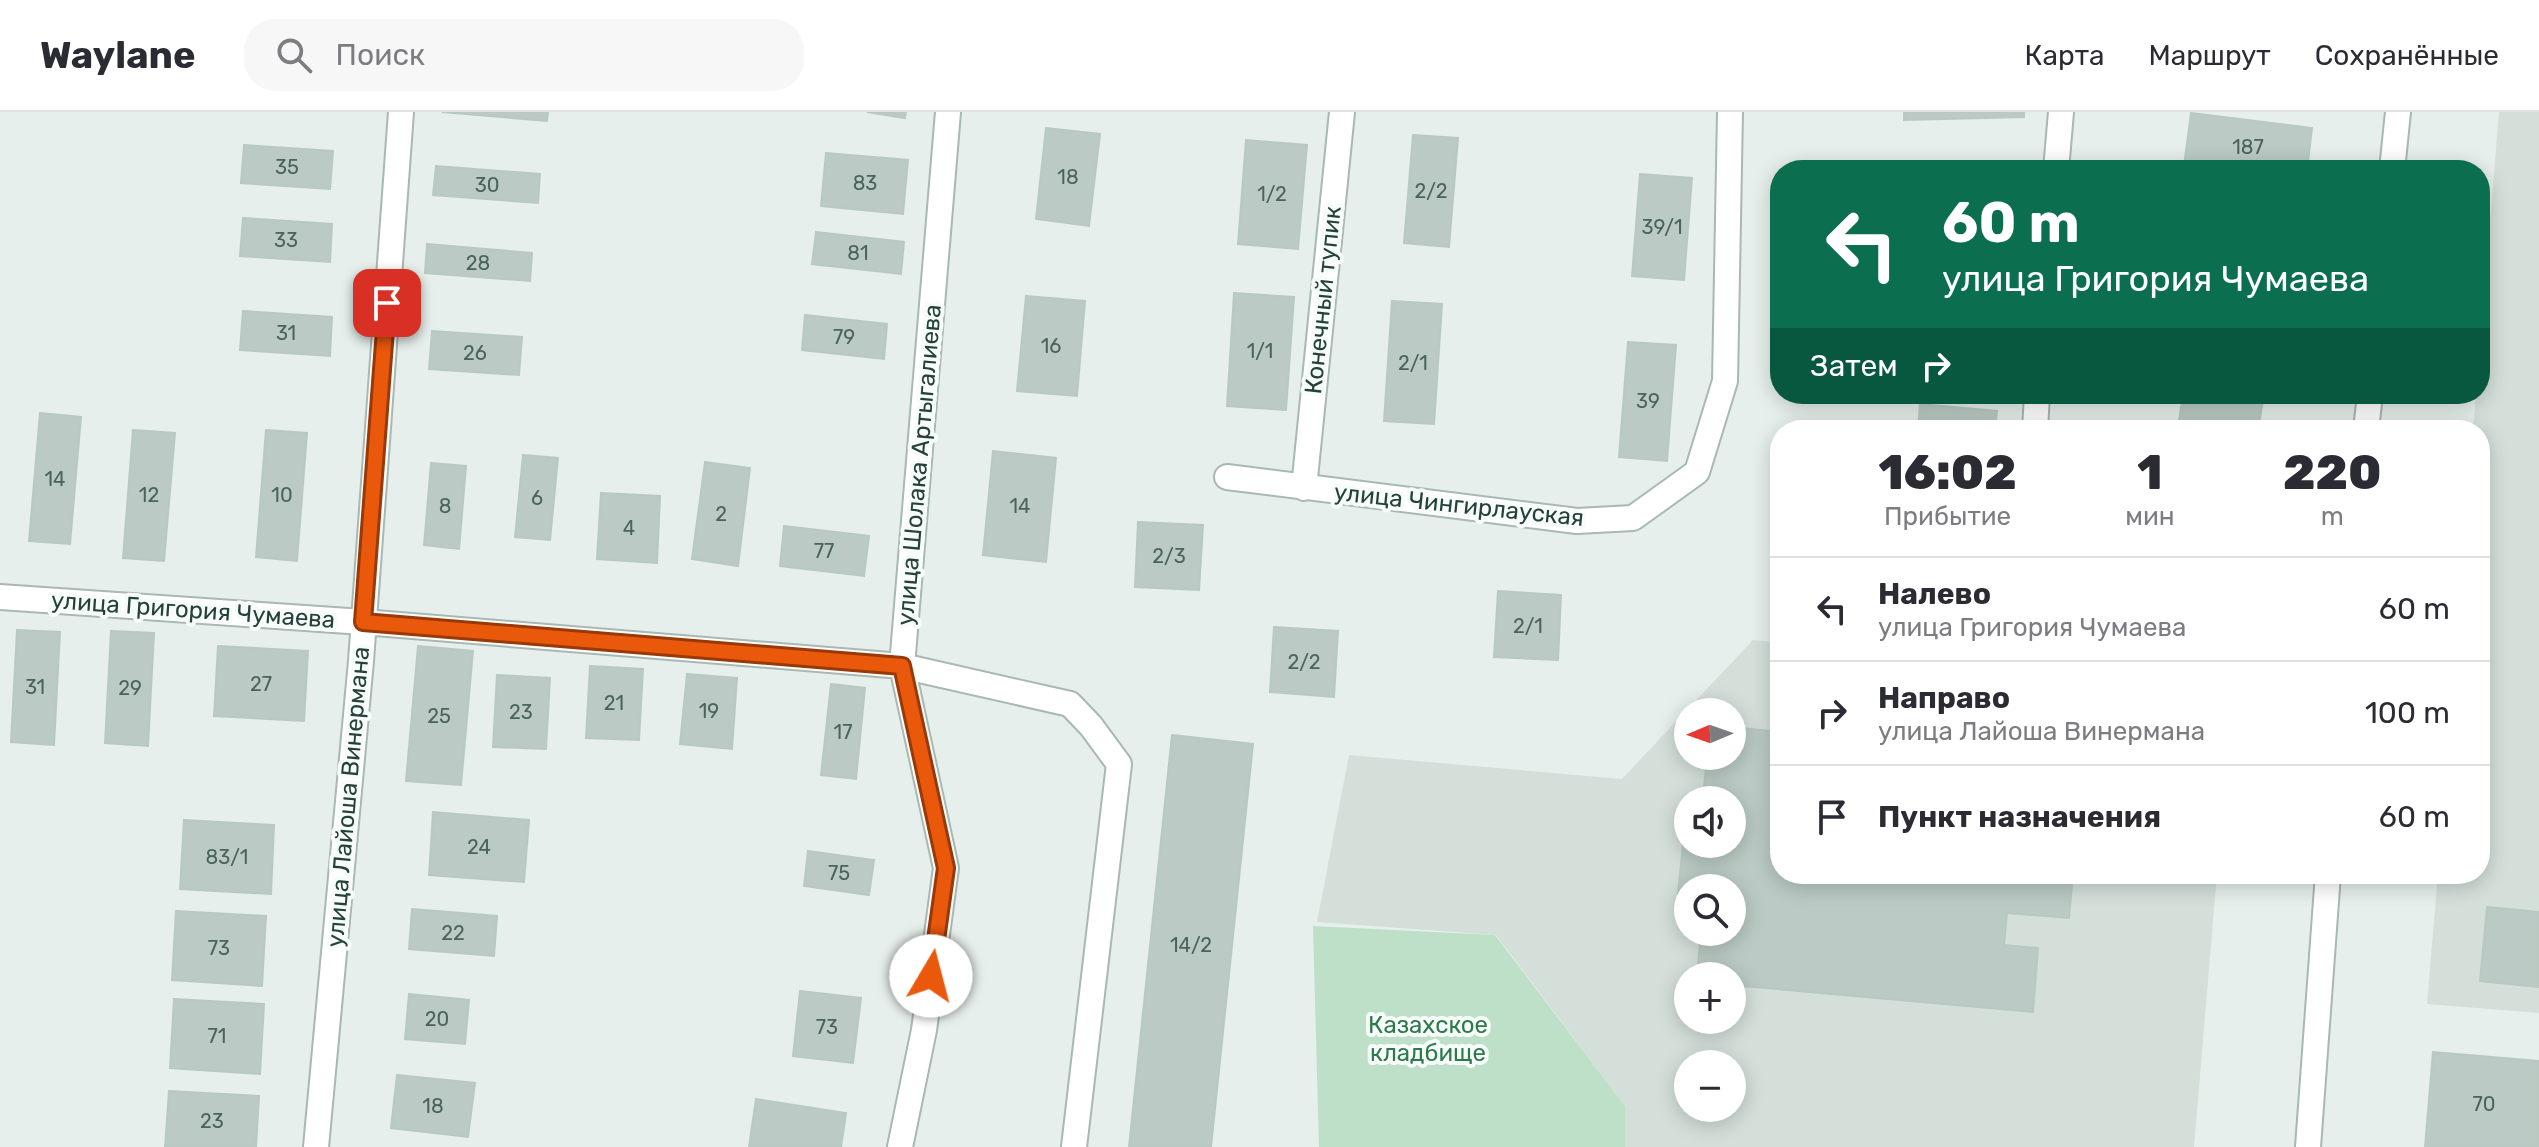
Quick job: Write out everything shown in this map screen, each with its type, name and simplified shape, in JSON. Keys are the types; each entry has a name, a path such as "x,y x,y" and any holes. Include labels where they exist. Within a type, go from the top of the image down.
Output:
{"street":[{"name":"улица Лайоша Винермана","path":"316,1147 363,622 401,112"},
{"name":"улица Шолака Артыгалиева","path":"900,1147 924,1030 946,868 902,666 948,112"},
{"name":"Конечный тупик","path":"1304,488 1342,112"},
{"name":"улица Чингирлауская","path":"1227,477 1577,521 1633,518 1697,472 1725,381 1730,112"},
{"path":"2057,160 2061,112"},
{"path":"2393,160 2398,112"},
{"name":"улица Григория Чумаева","path":"0,597 363,622 902,666 1070,704 1119,764 1074,1147"},
{"path":"2308,1147 2327,884"}],"shaded area":[{"path":"2499,112 2539,112 2539,1013 2427,1004 2437,884 2490,884 2490,420 2474,420 2475,404 2490,404 2490,222"},
{"path":"1753,640 1770,642 1770,884 2216,884 2194,1147 1625,1147 1625,1106 1496,935 1317,922 1349,755 1622,779 1674,724 1674,770 1746,770 1746,698 1698,698"}],"green space":[{"name":"Казахское кладбище","path":"1313,926 1495,935 1625,1106 1625,1147 1319,1147"}],"building":[{"path":"442,112 548,112 547,121"},
{"path":"867,112 906,112 905,118"},
{"path":"1904,112 2024,112 2024,117 1904,120"},
{"path":"2191,113 2312,128 2308,160 2185,160"},
{"path":"1046,128 1100,134 1089,226 1036,219"},
{"path":"1413,135 1458,138 1449,247 1404,243"},
{"path":"1246,140 1307,145 1298,249 1238,244"},
{"path":"244,145 333,151 330,189 241,183"},
{"path":"826,153 908,160 903,214 821,206"},
{"path":"436,166 540,174 538,203 433,195"},
{"path":"1640,174 1692,178 1684,280 1632,276"},
{"path":"243,218 332,224 330,262 240,256"},
{"path":"816,232 904,242 901,274 812,264"},
{"path":"427,244 532,253 530,281 425,273"},
{"path":"1234,293 1294,297 1286,410 1227,406"},
{"path":"1026,296 1085,301 1077,396 1017,391"},
{"path":"1392,301 1442,304 1434,424 1384,421"},
{"path":"243,311 332,317 330,356 240,350"},
{"path":"805,315 887,324 884,359 802,350"},
{"path":"432,331 522,337 519,375 429,369"},
{"path":"1628,342 1676,345 1667,461 1619,457"},
{"path":"1920,404 1997,411 1996,420 1919,420"},
{"path":"2182,404 2262,404 2260,420 2179,420"},
{"path":"40,413 81,417 70,544 29,541"},
{"path":"133,430 175,433 164,561 123,558"},
{"path":"266,430 307,433 297,561 256,557"},
{"path":"993,451 1056,458 1046,562 983,555"},
{"path":"523,455 558,458 550,540 515,537"},
{"path":"705,462 750,468 738,566 692,559"},
{"path":"431,463 466,466 459,549 424,545"},
{"path":"601,493 660,496 657,563 597,559"},
{"path":"1138,522 1203,525 1199,590 1135,587"},
{"path":"784,526 869,536 864,576 780,566"},
{"path":"1498,591 1561,595 1558,660 1494,657"},
{"path":"1274,627 1338,631 1334,697 1270,692"},
{"path":"17,630 60,632 54,745 11,742"},
{"path":"111,631 154,633 148,746 105,743"},
{"path":"218,646 308,651 304,721 214,716"},
{"path":"418,646 473,651 461,785 406,781"},
{"path":"590,666 643,669 639,740 586,738"},
{"path":"687,674 737,678 732,749 680,744"},
{"path":"497,675 550,678 546,749 493,747"},
{"path":"831,684 865,688 856,779 821,775"},
{"path":"1746,728 1770,731 1770,884 2072,884 2069,918 2007,913 2004,945 2038,948 2033,1012 1746,986 1746,962 1698,962 1700,946 1746,946 1746,874 1680,874 1682,858 1746,858 1746,786 1704,786 1706,770 1746,770"},
{"path":"1172,735 1253,744 1211,1147 1129,1147"},
{"path":"433,812 529,820 524,882 429,875"},
{"path":"184,820 274,825 271,894 180,889"},
{"path":"808,851 874,860 869,895 804,886"},
{"path":"2487,907 2539,912 2539,987 2480,981"},
{"path":"412,909 497,916 494,956 409,949"},
{"path":"176,911 266,916 262,986 172,980"},
{"path":"800,991 861,998 853,1063 793,1056"},
{"path":"409,994 469,1000 465,1044 405,1039"},
{"path":"174,999 264,1004 260,1074 170,1068"},
{"path":"2433,1052 2539,1061 2539,1147 2425,1147"},
{"path":"397,1075 475,1083 468,1137 391,1128"},
{"path":"169,1091 259,1096 256,1147 165,1147"},
{"path":"756,1099 846,1113 841,1147 749,1147"}],"route":[{"path":"387,303 363,622 902,666 946,868 931,976"}]}
